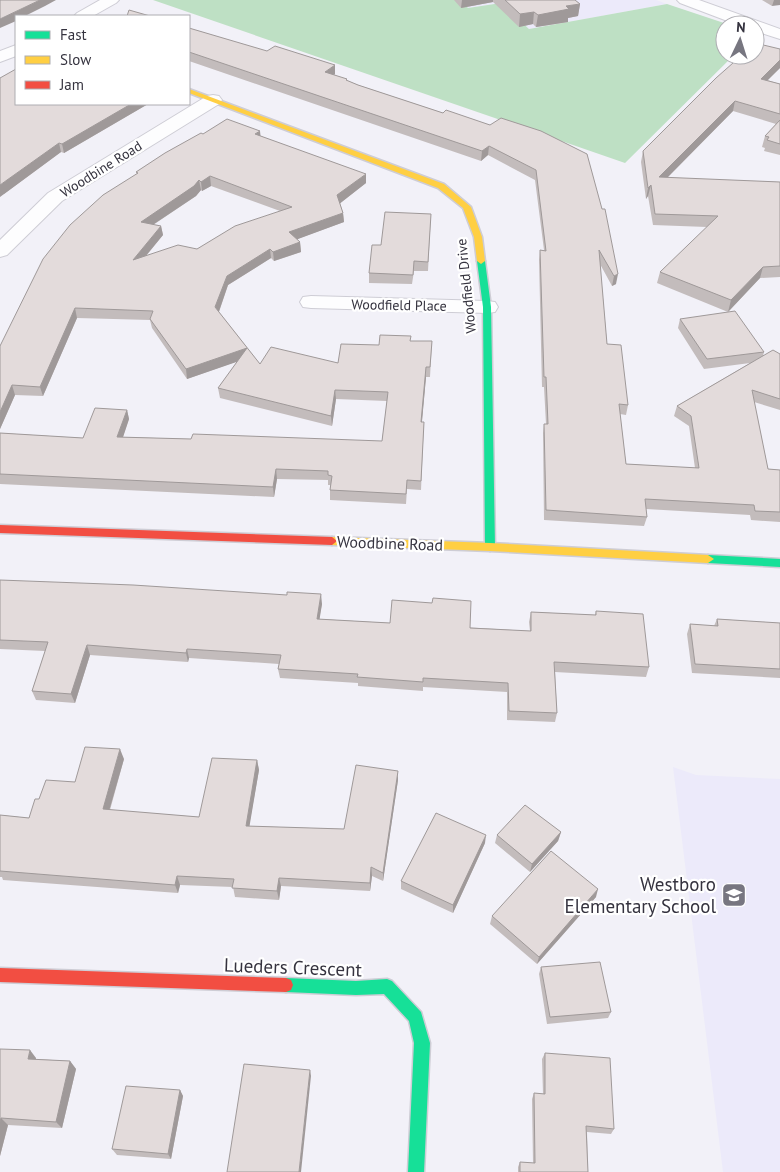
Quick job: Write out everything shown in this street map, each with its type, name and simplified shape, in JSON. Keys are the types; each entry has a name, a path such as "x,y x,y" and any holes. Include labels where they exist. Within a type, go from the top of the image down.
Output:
{"street":[{"path":"84,15 111,0"},
{"path":"685,0 724,15"},
{"path":"765,30 780,34"},
{"path":"0,57 15,50"},
{"name":"Woodfield Drive","path":"190,91 441,186 467,207 478,237 487,307 490,547"},
{"name":"Woodbine Road","path":"0,252 55,197 213,100"},
{"name":"Woodfield Place","path":"311,302 487,307"},
{"name":"Woodbine Road","path":"0,529 490,547 780,563"},
{"name":"Lueders Crescent","path":"0,975 356,988 387,986 416,1017 422,1043 416,1172"}],"shaded area":[{"path":"460,0 656,0 667,4 529,29 501,3 468,8"},
{"name":"Westboro Elementary School","path":"673,767 696,775 780,779 780,1172 723,1172"}],"green space":[{"path":"153,0 460,0 468,8 501,3 529,29 667,4 715,20 715,65 724,65 625,163"}],"building":[{"path":"0,0 40,0 0,19"},
{"path":"505,0 575,0 580,4 566,6 569,9 538,15 534,12 520,14"},
{"path":"129,10 146,15 127,15"},
{"path":"190,28 267,51 275,46 335,65 325,72 347,79 358,85 443,113 446,110 490,125 501,118 541,131 587,154 602,209 605,209 618,274 614,276 599,250 607,344 621,345 628,405 619,404 626,464 699,468 691,416 677,406 773,350 780,354 780,399 752,390 768,469 780,470 780,512 755,511 754,505 645,499 647,517 546,510 544,424 548,424 546,377 544,377 540,250 546,251 536,170 489,146 482,151 190,52"},
{"path":"765,45 780,49 780,60 761,79 780,84 780,114 735,101 659,177 780,182 780,266 763,267 731,300 660,272 718,216 655,214 651,185 648,188 643,151 731,65 765,65"},
{"path":"15,70 15,105 129,105 62,144 59,143 0,185 0,78"},
{"path":"227,119 260,131 255,134 366,174 337,195 343,213 289,232 300,242 273,252 270,249 227,276 215,307 260,364 271,347 338,363 341,344 379,345 380,335 411,336 410,341 432,341 430,367 426,367 421,422 424,422 421,481 407,480 406,494 330,490 332,476 328,475 328,471 276,469 273,487 0,474 0,433 83,438 95,408 127,410 117,437 191,439 193,434 382,441 388,392 335,390 331,416 218,388 247,348 186,369 150,319 153,311 75,308 40,387 12,385 0,412 0,346 43,259 70,225 103,195 165,153 201,133 203,134","holes":["210,176 292,207 235,226 197,249 178,245 133,260 161,226 141,222 194,186 199,180 201,182"]},
{"path":"780,120 780,144 767,140 769,137 765,136"},
{"path":"385,212 431,214 428,262 414,261 413,275 369,273 372,245 381,245"},
{"path":"735,311 764,352 707,359 680,319"},
{"path":"0,580 133,585 287,595 287,592 321,594 317,619 390,623 392,600 432,603 433,598 471,601 470,628 531,631 531,612 596,615 596,611 643,614 649,667 554,662 557,713 509,711 508,683 423,678 423,682 357,677 358,674 278,669 281,655 187,649 186,653 87,645 71,694 32,691 48,642 0,640"},
{"path":"717,619 780,623 780,669 695,664 690,624 718,626"},
{"path":"85,747 120,749 103,809 199,817 212,758 257,760 246,826 344,829 356,765 398,771 383,873 371,867 370,883 279,878 277,891 232,888 234,879 177,876 175,885 0,871 0,815 29,818 35,799 39,799 46,780 75,782"},
{"path":"525,805 561,832 532,864 497,835"},
{"path":"436,813 486,835 453,905 401,881"},
{"path":"551,851 598,889 539,957 492,916"},
{"path":"600,962 611,1012 550,1017 541,967"},
{"path":"0,1049 30,1050 28,1059 70,1061 56,1122 1,1118 0,1122"},
{"path":"545,1053 610,1058 614,1129 586,1126 588,1172 520,1172 520,1162 535,1163 534,1093 545,1094"},
{"path":"244,1064 310,1070 299,1172 227,1172"},
{"path":"126,1086 180,1090 168,1154 112,1149"}],"traffic: fast":[{"path":"481,261 487,307 490,547"},
{"path":"708,559 780,563"},
{"path":"286,985 356,988 387,986 416,1017 422,1043 416,1172"}],"traffic: slow":[{"path":"190,91 441,186 467,207 478,237 481,261"},
{"path":"332,541 490,547 708,559"}],"traffic: jam":[{"path":"0,529 332,541"},
{"path":"0,975 286,985"}],"place":[{"name":"Westboro Elementary School","path":"734,895"}]}
